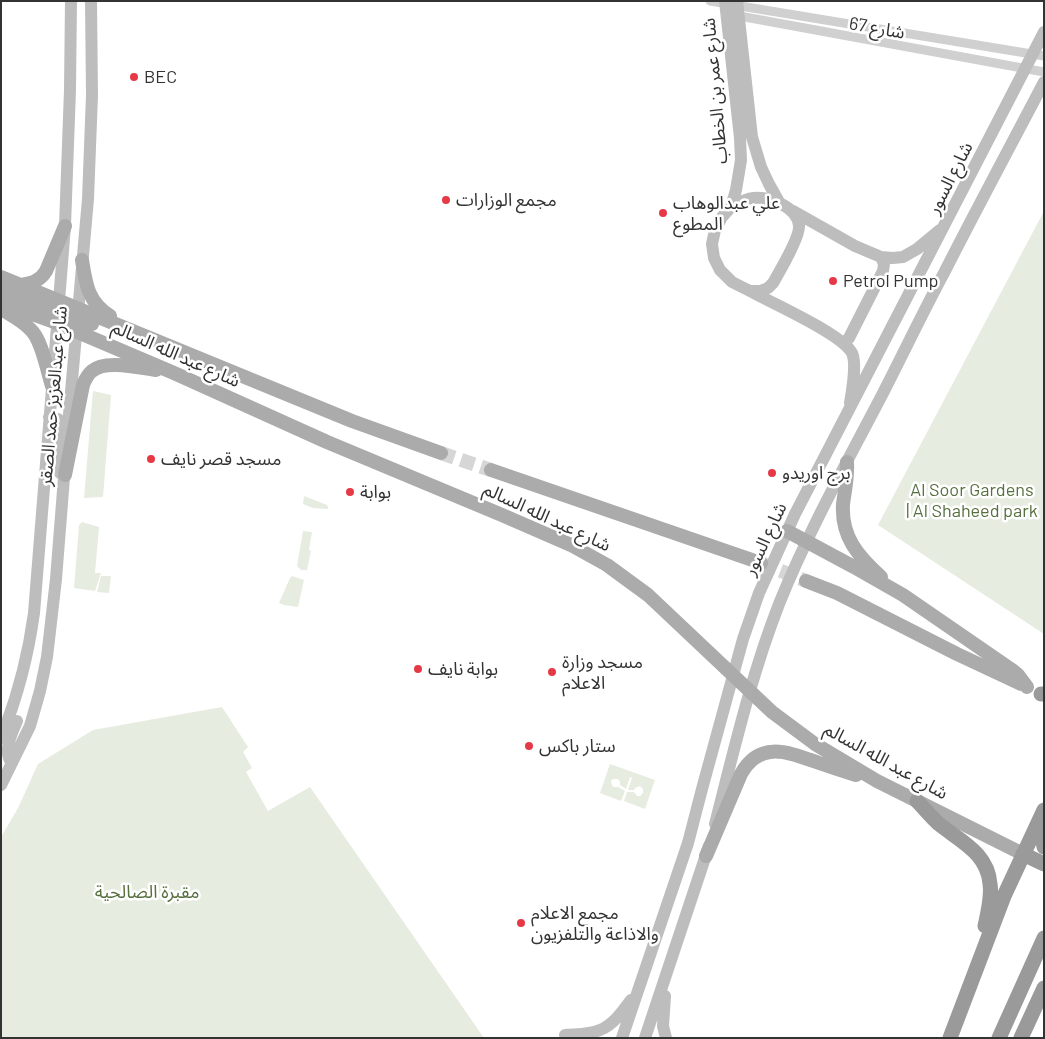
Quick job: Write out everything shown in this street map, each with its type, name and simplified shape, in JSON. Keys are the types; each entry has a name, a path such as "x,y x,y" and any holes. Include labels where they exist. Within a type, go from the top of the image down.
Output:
{"highway":[{"path":"918,801 939,823 973,850 988,869 990,900 981,955"},
{"path":"950,1038 1004,896 1044,810"},
{"path":"1044,816 1042,825 1044,847"},
{"path":"1023,854 1044,864"},
{"path":"1000,1038 1044,938"},
{"path":"1021,1038 1044,988"}],"main road":[{"name":"شارع عبدالعزيز حمد الصقر","path":"1,785 6,762 7,743 25,696 32,667 28,651 34,613 65,226 71,1"},
{"name":"شارع عبدالعزيز حمد الصقر","path":"7,743 30,726 47,658 56,579 88,199 92,95 91,1"},
{"name":"شارع عمر بن الخطاب","path":"731,6 752,137 761,168 784,206"},
{"name":"شارع عمر بن الخطاب","path":"731,6 741,155 740,170 731,207"},
{"name":"شارع السور","path":"622,1038 688,843 733,674 759,593 786,531 1026,69 1038,56 1044,32"},
{"path":"645,1038 706,856 750,691 766,639 780,603 806,542 1044,82"},
{"path":"740,170 751,173 761,168"},
{"path":"849,411 854,368 852,354 842,342 823,330 732,282 720,270 714,258 712,244 715,230 722,217 731,207 742,201 754,198 784,206 855,246 881,257 892,258 903,257 917,250 945,225"},
{"path":"750,291 760,291 768,288 797,237 800,227 798,218 784,206"},
{"path":"21,285 36,281 44,273 65,226"},
{"path":"842,342 849,338 883,270 884,264 881,257"},
{"path":"82,260 88,291 97,305 108,315 148,337"},
{"name":"شارع عبد الله السالم","path":"1,277 21,285 58,312 77,319 174,373 327,442 571,545 607,565 648,595 772,712 815,744 876,781 1023,854"},
{"path":"1,290 58,312"},
{"name":"شارع عبد الله السالم","path":"1,303 58,312 77,319 148,337 352,421 441,453"},
{"path":"1,309 25,324 35,334 52,386"},
{"path":"77,319 164,352 199,358"},
{"path":"64,475 83,385 93,369 112,365 174,373"},
{"path":"49,417 58,419 63,426 58,497 62,517"},
{"path":"847,462 848,474 843,516 848,537 860,556 903,595"},
{"name":"شارع عبد الله السالم","path":"491,470 761,563"},
{"path":"786,531 903,595 1012,670 1039,693"},
{"path":"806,581 837,594 1039,693"},
{"path":"6,762 4,750 7,743"},
{"path":"706,856 741,774 749,762 760,755 774,751 789,752 876,781"},
{"path":"666,1038 663,1026 663,1007 668,971"},
{"path":"565,1035 593,1032 606,1027 637,992"}],"street":[{"name":"شارع 67","path":"710,1 1044,72"},
{"name":"شارع 67","path":"731,6 1038,56"}],"green space":[{"name":"Al Soor Gardens | Al Shaheed park","path":"1044,211 1044,634 878,525"},
{"path":"93,391 111,395 103,497 84,498"},
{"path":"304,496 327,505 328,509 313,508 303,504"},
{"path":"82,522 99,527 95,573 101,573 95,591 74,588 79,525"},
{"path":"303,531 312,532 307,570 301,570 297,566"},
{"path":"101,576 111,576 109,593 97,592"},
{"path":"292,576 304,580 298,607 279,603"},
{"name":"مقبرة الصالحية","path":"222,707 248,747 243,752 252,768 246,772 268,811 310,787 484,1038 1,1038 1,837 18,808 38,764 93,730"},
{"path":"610,764 655,780 645,809 624,801 627,792 634,792 637,796 643,793 643,789 640,786 634,790 628,790 632,778 630,777 626,789 620,785 618,779 612,779 613,787 618,787 625,791 621,801 600,793"}],"tunnel":[{"path":"441,453 491,470"},
{"path":"761,563 806,581"}],"place":[{"name":"BEC","path":"134,77"},
{"name":"مجمع الوزارات","path":"446,200"},
{"name":"علي عبدالوهاب المطوع","path":"663,213"},
{"name":"Petrol Pump","path":"833,281"},
{"name":"مسجد قصر نايف","path":"151,459"},
{"name":"برج اوريدو","path":"772,473"},
{"name":"بوابة","path":"350,492"},
{"name":"بوابة نايف","path":"418,669"},
{"name":"مسجد وزارة الاعلام","path":"552,672"},
{"name":"ستار باكس","path":"529,746"},
{"name":"مجمع الاعلام والاذاعة والتلفزيون","path":"521,923"}]}
